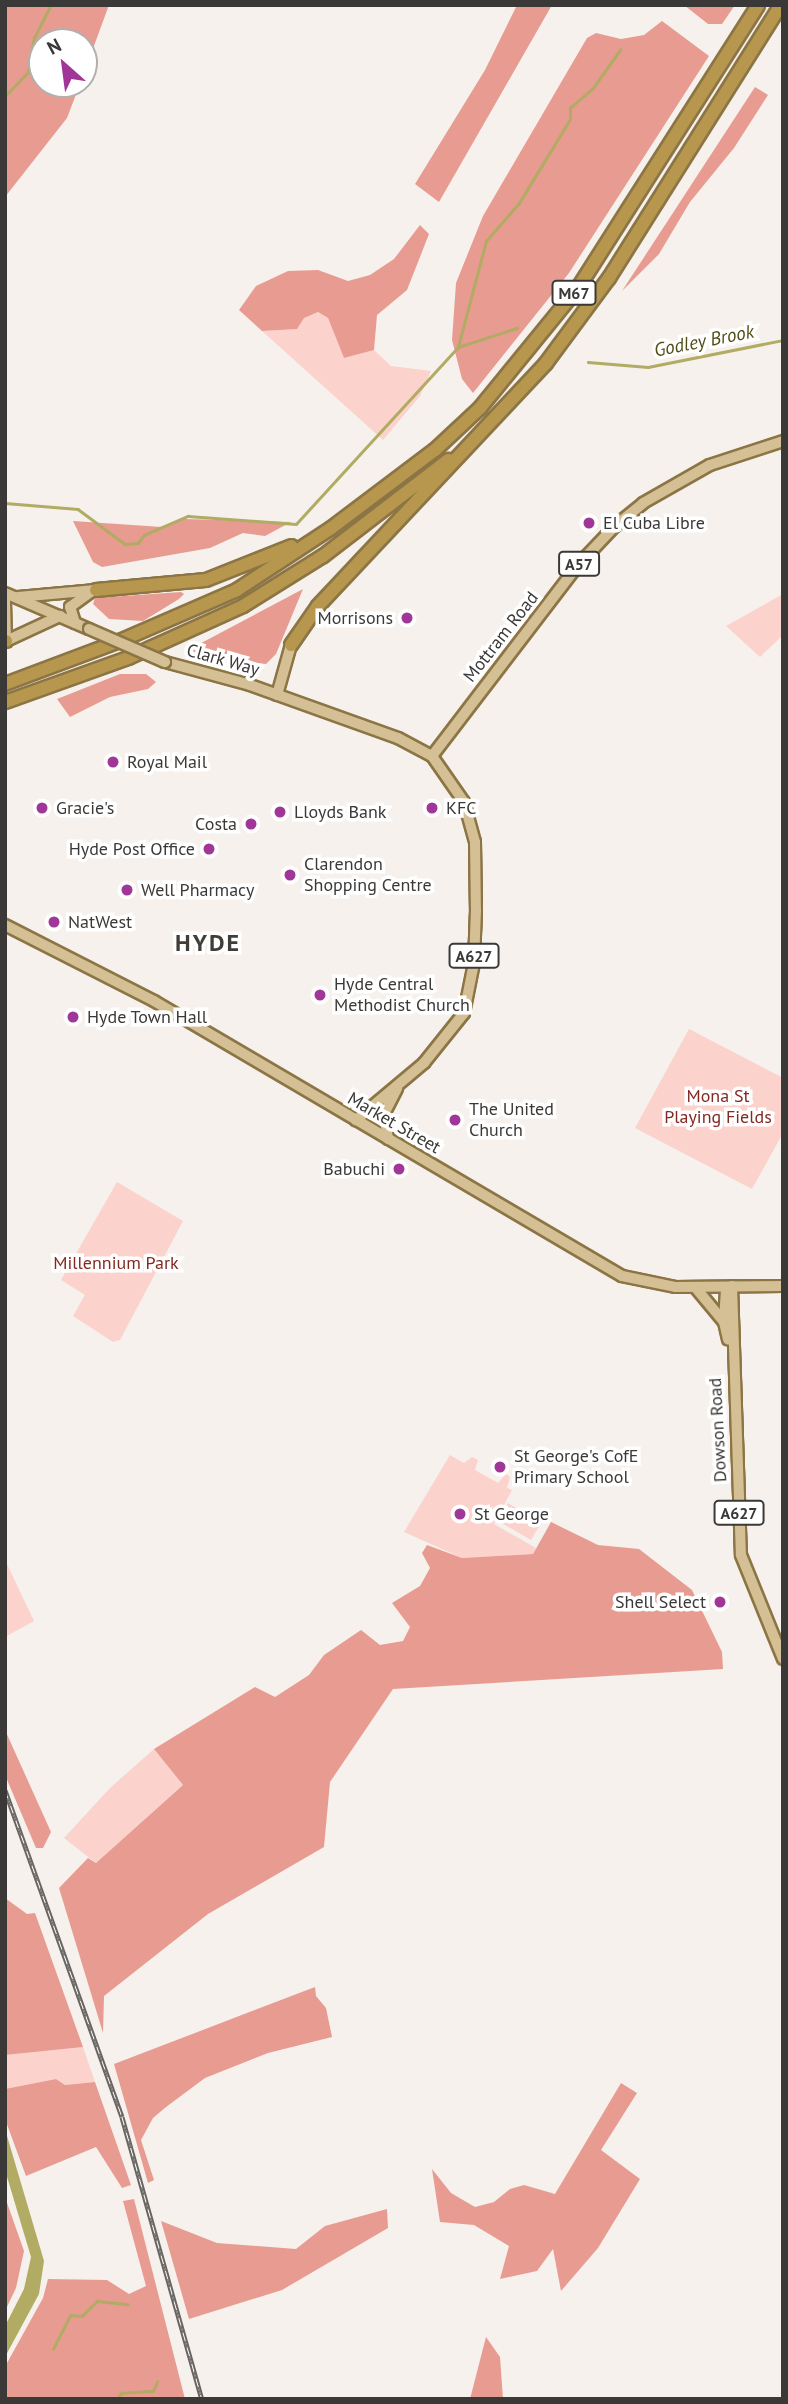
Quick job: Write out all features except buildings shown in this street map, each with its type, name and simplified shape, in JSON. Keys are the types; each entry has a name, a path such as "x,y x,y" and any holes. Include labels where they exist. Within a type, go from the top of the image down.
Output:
{"highway":[{"name":"M67","path":"5,684 122,640 237,590 330,529 444,441 480,408 543,335 609,242 758,5"},
{"name":"M67","path":"291,645 318,606 546,363 609,278 781,5"},
{"name":"M67","path":"5,702 128,658 243,606 323,556 479,436"},
{"name":"M67","path":"96,590 214,578 330,529"}],"main road":[{"name":"Mottram Road","path":"432,757 578,565 615,526 643,503 710,465 783,441"},
{"path":"60,616 6,641 9,597 96,590"},
{"path":"75,623 70,607 96,590"},
{"name":"Clark Way","path":"9,597 165,662 277,695 398,738 432,757"},
{"path":"277,695 291,645"},
{"name":"A627","path":"356,1120 424,1063 458,1023 471,990 474,963 472,822 458,792 432,757"},
{"name":"Market Street","path":"5,925 154,1001 622,1276 651,1285 783,1286"},
{"name":"A627","path":"388,1139 384,1114 400,1082"},
{"name":"Dowson Road","path":"695,1287 724,1322 733,1359"},
{"name":"A627","path":"724,1322 729,1287"},
{"name":"Dowson Road","path":"729,1287 741,1555 783,1659"}],"green space":[{"path":"318,312 328,318 344,358 374,350 391,366 431,371 420,396 383,440 262,331 297,329 303,318"},
{"path":"783,594 783,635 760,657 726,626"},
{"name":"Mona St Playing Fields","path":"689,1029 783,1078 783,1133 752,1189 635,1128"},
{"name":"Millennium Park","path":"117,1182 183,1221 120,1340 113,1342 73,1316 85,1295 61,1280"},
{"path":"450,1455 464,1463 472,1457 478,1460 475,1470 498,1483 506,1474 510,1477 507,1488 512,1490 494,1524 536,1548 533,1554 462,1558 404,1532"},
{"path":"508,1503 541,1523 531,1540 498,1521"},
{"path":"5,1560 34,1621 5,1637"},
{"path":"154,1749 183,1785 96,1863 64,1838 110,1788"},
{"path":"83,2047 95,2082 65,2085 56,2079 5,2089 5,2055"}],"shaded area":[{"path":"5,5 109,5 98,35 98,28 28,28 28,98 75,98 67,118 5,197"},
{"path":"517,5 552,5 439,202 415,184 485,70"},
{"path":"684,5 735,5 722,24 708,24"},
{"path":"662,21 709,56 569,273 473,393 462,379 452,340 456,283 483,216 587,38 596,33 621,39 644,35"},
{"path":"755,87 768,95 734,148 690,202 659,254 622,291"},
{"path":"420,225 429,234 407,290 377,315 374,350 344,358 328,318 318,312 304,318 297,329 262,331 239,310 256,286 288,271 318,270 348,281 370,275 394,259"},
{"path":"185,519 291,522 265,536 243,533 210,548 102,567 93,562 73,521 162,527"},
{"path":"303,589 276,654 266,664 200,656 190,649"},
{"path":"181,592 184,594 179,599 143,621 109,619 93,604 95,598"},
{"path":"120,674 146,674 156,682 148,689 110,697 70,717 57,699"},
{"path":"551,1522 598,1545 639,1549 692,1590 722,1652 723,1669 393,1689 330,1782 324,1847 208,1914 104,1996 103,2033 59,1888 88,1858 96,1863 183,1785 154,1749 255,1687 275,1697 309,1675 324,1655 361,1630 380,1645 403,1641 410,1627 392,1603 420,1586 430,1568 422,1553 427,1545 462,1558 533,1554"},
{"path":"5,1730 51,1832 43,1848 36,1848 5,1775"},
{"path":"5,1898 27,1914 35,1913 83,2047 5,2055"},
{"path":"315,1987 316,1996 326,2008 332,2037 268,2053 205,2078 166,2107 153,2118 141,2140 154,2180 148,2183 114,2064"},
{"path":"56,2079 65,2085 95,2082 131,2185 122,2188 96,2147 26,2176 5,2119 5,2089"},
{"path":"621,2083 637,2093 601,2150 640,2179 598,2248 561,2291 553,2249 537,2271 500,2279 509,2246 474,2225 440,2222 432,2169 451,2193 475,2207 494,2202 510,2189 524,2185 555,2194"},
{"path":"5,2129 44,2261 39,2294 5,2357 5,2326 24,2289 31,2257 5,2170"},
{"path":"5,2197 24,2251 16,2288 5,2311"},
{"path":"134,2199 185,2399 5,2399 7,2363 43,2298 48,2279 107,2280 129,2294 146,2286 123,2201"},
{"path":"387,2209 388,2228 282,2290 189,2319 161,2221 217,2243 296,2249 325,2226"},
{"path":"486,2337 500,2357 503,2399 470,2399"}],"waterway":[{"path":"5,96 28,72 34,38 51,5"},
{"path":"5,503 78,509 125,544 138,543 144,535 188,516 296,524 458,347 486,241 519,203 570,119 570,108 593,88 620,50"},
{"name":"Godley Brook","path":"458,347 517,328"},
{"name":"Godley Brook","path":"588,362 648,367 783,340"},
{"path":"53,2349 70,2315 82,2316 97,2301 128,2304"},
{"path":"117,2399 121,2393 153,2391 157,2382"}],"railway":[{"path":"5,1790 122,2117 202,2399"}],"place":[{"name":"El Cuba Libre","path":"589,523"},
{"name":"Morrisons","path":"407,618"},
{"name":"Royal Mail","path":"113,762"},
{"name":"Gracie's","path":"42,808"},
{"name":"KFC","path":"432,808"},
{"name":"Lloyds Bank","path":"280,812"},
{"name":"Costa","path":"251,824"},
{"name":"Hyde Post Office","path":"209,849"},
{"name":"Clarendon Shopping Centre","path":"290,875"},
{"name":"Well Pharmacy","path":"127,890"},
{"name":"NatWest","path":"54,922"},
{"name":"Hyde Central Methodist Church","path":"320,995"},
{"name":"Hyde Town Hall","path":"73,1017"},
{"name":"The United Church","path":"455,1120"},
{"name":"Babuchi","path":"399,1169"},
{"name":"St George's CofE Primary School","path":"500,1467"},
{"name":"St George","path":"460,1514"},
{"name":"Shell Select","path":"720,1602"}],"district":[{"name":"HYDE","path":"208,943"}]}
